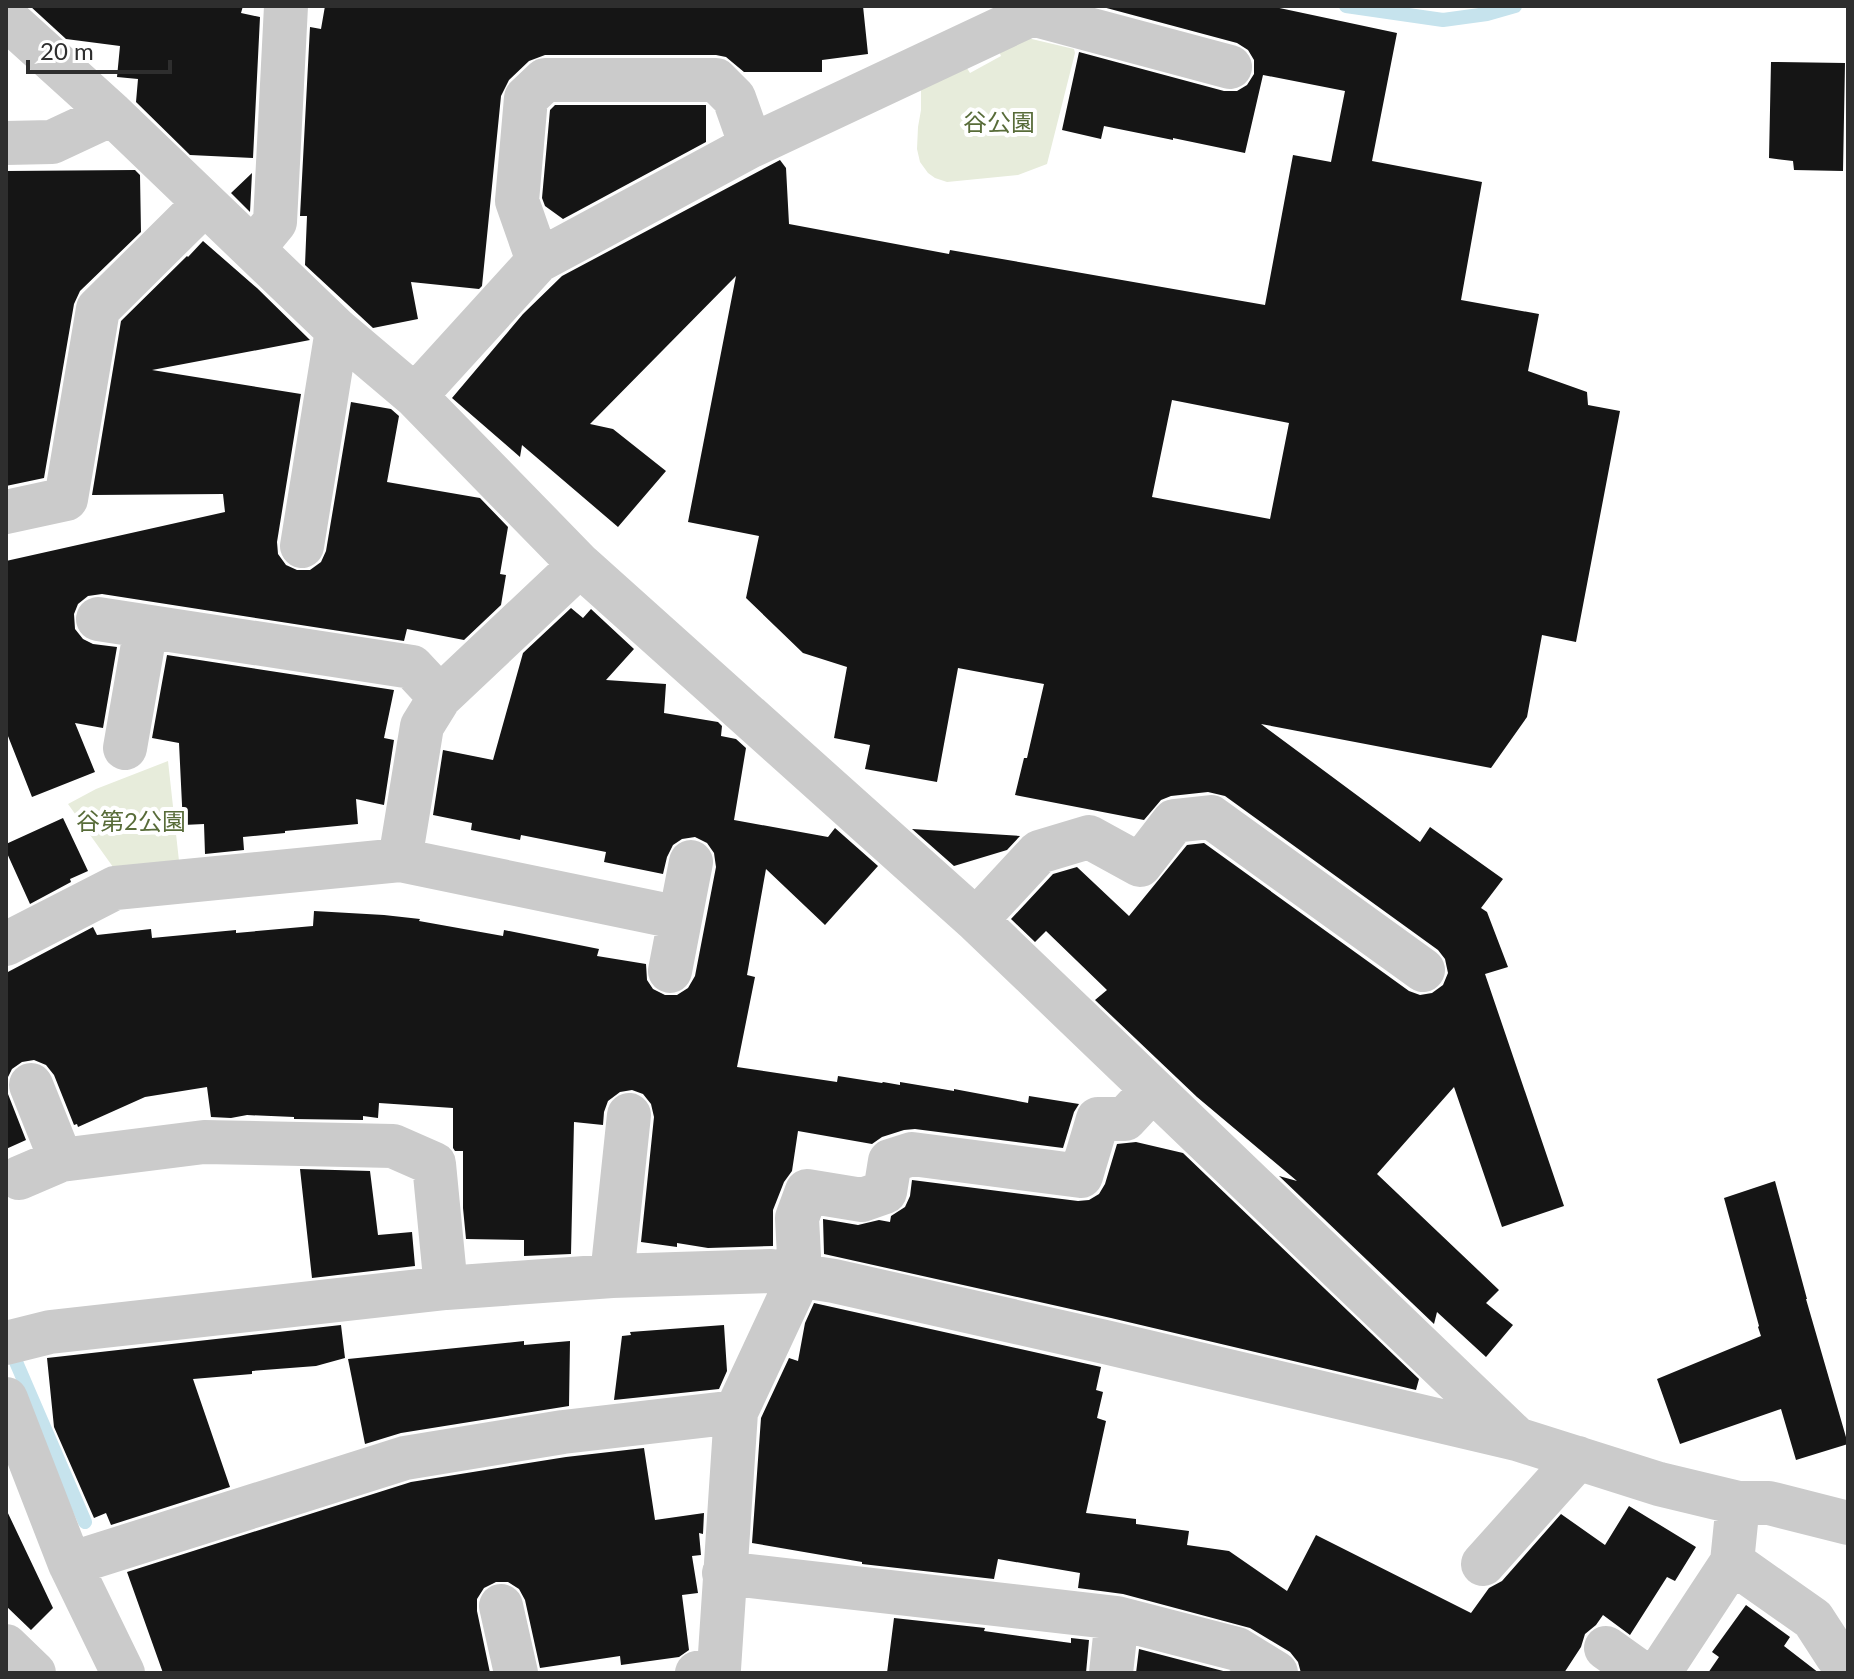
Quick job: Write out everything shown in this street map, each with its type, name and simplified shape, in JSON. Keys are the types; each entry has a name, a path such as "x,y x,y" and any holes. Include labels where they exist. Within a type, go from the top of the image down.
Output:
{"street":[{"path":"253,249 275,222 286,6"},
{"path":"415,396 538,261 751,146 1034,10 1230,67"},
{"path":"6,18 112,114 337,330 415,396 580,565 976,920 1517,1439"},
{"path":"538,261 517,201 526,98 545,80 716,80 734,98 751,146"},
{"path":"6,143 52,142 112,114"},
{"path":"6,512 66,499 98,309 204,204"},
{"path":"302,546 337,330"},
{"path":"400,860 422,726 440,697 580,565"},
{"path":"98,619 412,667 440,697"},
{"path":"125,748 146,627"},
{"path":"976,920 1039,852 1089,837 1140,865 1174,821 1211,817 1423,970"},
{"path":"6,944 115,888 400,860 680,918"},
{"path":"670,971 691,862"},
{"path":"31,1085 61,1160"},
{"path":"711,1672 724,1573 736,1412 800,1275 797,1218 807,1191 862,1200 885,1192 890,1161 912,1154 1081,1176 1098,1119 1125,1119 1152,1090"},
{"path":"612,1276 629,1115"},
{"path":"19,1178 61,1160 204,1142 393,1146 434,1164 446,1288"},
{"path":"6,1343 50,1332 446,1288 612,1276 771,1271 834,1281 1105,1342 1517,1439 1659,1484 1738,1503 1769,1503 1848,1523"},
{"path":"6,1399 70,1564 123,1673"},
{"path":"70,1564 405,1458 563,1432 736,1412"},
{"path":"1483,1564 1578,1458"},
{"path":"1659,1673 1732,1562 1738,1503"},
{"path":"1732,1562 1813,1619 1837,1656 1848,1664"},
{"path":"724,1573 1117,1618 1237,1649 1276,1673"},
{"path":"501,1606 516,1673"},
{"path":"1111,1673 1117,1618"},
{"path":"6,1646 34,1673"},
{"path":"1606,1648 1641,1673"}],"green space":[{"name":"谷公園","path":"1019,36 1074,49 1075,53 1047,164 1018,175 947,182 935,178 920,162 917,149 921,84 965,65 970,73 1001,56 997,47"},
{"name":"谷第2公園","path":"168,761 179,861 113,867 68,804 96,789"}],"building":[{"path":"30,6 243,6 241,13 260,17 253,158 190,155 136,102 138,79 117,77 120,46 66,39"},
{"path":"325,6 863,6 868,54 822,60 822,72 744,72 726,57 716,55 545,55 529,61 509,80 501,96 482,286 479,289 411,282 418,319 373,328 305,265 307,216 300,216 310,27 321,29"},
{"path":"1099,6 1270,6 1397,33 1372,161 1482,182 1461,300 1539,314 1528,371 1587,392 1588,405 1620,411 1576,642 1542,635 1527,717 1491,768 1261,724 1420,842 1430,827 1503,879 1481,908 1487,912 1508,967 1485,974 1564,1206 1502,1227 1454,1087 1377,1174 1499,1290 1486,1303 1513,1325 1486,1357 1437,1312 1434,1324 1279,1176 1297,1181 1197,1097 1095,1000 1107,990 1046,931 1035,942 1011,919 1053,874 1077,867 1129,916 1187,845 1204,843 1409,991 1420,995 1432,993 1443,985 1448,973 1445,959 1438,950 1225,796 1208,792 1171,796 1161,800 1144,820 1015,795 1044,684 958,668 937,782 865,769 870,745 834,738 847,667 803,653 746,598 759,536 688,522 736,276 590,424 613,429 666,471 618,527 522,445 520,457 452,398 523,314 562,276 780,160 786,168 789,224 949,254 950,250 1265,305 1293,155 1331,162 1345,91 1263,75 1245,153 1104,126 1101,139 1062,130 1079,52 1224,91 1237,91 1247,85 1254,74 1254,60 1248,50 1237,43","holes":["1172,400 1289,423 1270,519 1152,497"]},
{"path":"1771,62 1845,63 1843,171 1794,170 1793,161 1769,158"},
{"path":"555,105 706,105 706,142 563,219 545,206 542,198 550,110"},
{"path":"135,170 140,175 141,232 80,291 74,304 44,478 6,486 6,171"},
{"path":"252,173 250,212 231,193"},
{"path":"203,241 310,340 152,370 301,394 277,542 278,554 286,565 297,570 310,570 321,562 326,551 351,402 391,409 399,416 387,482 480,498 508,527 500,574 506,575 501,605 464,640 407,629 404,641 102,594 88,596 78,604 74,614 75,629 83,639 93,644 117,647 103,728 75,723 95,772 32,797 6,731 6,561 225,512 223,494 92,495 121,321"},
{"path":"571,608 583,618 591,609 634,649 606,680 666,684 664,713 718,722 722,726 721,736 736,739 746,748 734,820 828,837 835,828 878,866 825,925 766,869 747,975 755,977 737,1067 837,1082 838,1076 900,1085 900,1082 1028,1103 1029,1096 1079,1104 1063,1148 915,1129 882,1137 872,1144 798,1131 792,1171 773,1210 773,1246 708,1248 641,1242 654,1117 651,1104 643,1094 632,1090 620,1092 608,1101 603,1125 574,1122 571,1254 524,1256 524,1240 466,1239 463,1151 453,1148 453,1108 379,1103 378,1118 363,1116 363,1120 247,1115 211,1117 207,1087 145,1097 78,1127 74,1125 54,1075 46,1065 34,1060 22,1062 12,1069 6,1081 6,973 93,927 97,935 151,929 152,938 313,926 314,911 384,915 503,936 504,930 599,949 597,956 646,964 647,980 653,989 665,995 677,995 688,988 695,976 716,867 714,853 707,843 695,837 682,839 673,845 663,874 604,862 606,852 521,835 520,840 471,830 472,823 433,815 443,750 493,760 523,653"},
{"path":"167,655 394,690 384,738 394,740 384,805 356,799 358,824 243,837 244,850 205,854 204,824 183,825 179,743 152,738"},
{"path":"63,818 88,871 30,904 6,851 6,844"},
{"path":"912,829 1020,836 1007,850 954,866"},
{"path":"6,1081 26,1140 6,1149"},
{"path":"1136,1142 1183,1153 1419,1379 1416,1390 824,1254 823,1219 858,1225 879,1220 890,1222 891,1216 905,1207 912,1180 1089,1200 1099,1194 1105,1184 1117,1144"},
{"path":"300,1169 370,1171 378,1235 412,1232 415,1266 312,1278"},
{"path":"1775,1181 1848,1444 1796,1460 1781,1409 1680,1444 1657,1379 1761,1336 1724,1198"},
{"path":"814,1303 1101,1367 1096,1390 1103,1392 1097,1418 1106,1421 1086,1513 1136,1519 1136,1524 1189,1531 1187,1545 1229,1551 1287,1591 1316,1535 1471,1613 1489,1588 1502,1581 1561,1514 1605,1545 1629,1506 1696,1547 1675,1581 1667,1577 1630,1635 1603,1615 1585,1634 1581,1647 1564,1673 1301,1673 1298,1662 1290,1652 1250,1628 1123,1594 1078,1588 1080,1573 998,1559 994,1579 862,1564 752,1543 761,1418 789,1358 798,1361 805,1323"},
{"path":"341,1325 345,1358 316,1366 193,1379 230,1487 111,1525 106,1513 94,1518 54,1427 47,1358"},
{"path":"724,1325 727,1371 719,1389 614,1400 622,1336 631,1335 630,1332"},
{"path":"524,1341 524,1345 570,1341 569,1406 401,1433 365,1444 348,1359"},
{"path":"644,1448 655,1520 704,1513 703,1534 699,1533 701,1555 692,1556 698,1593 682,1595 689,1650 679,1657 621,1665 620,1656 540,1668 525,1600 519,1589 508,1582 496,1582 484,1588 477,1599 490,1673 163,1673 127,1572 411,1482"},
{"path":"6,1509 53,1608 31,1630 6,1606"},
{"path":"1746,1605 1790,1637 1784,1646 1819,1673 1708,1673 1719,1657 1712,1652"},
{"path":"894,1618 985,1628 984,1631 1071,1643 1071,1638 1089,1640 1086,1673 887,1673"},
{"path":"1139,1649 1227,1672 1228,1673 1136,1673"}],"waterway":[{"path":"1346,6 1443,20 1487,14 1515,6"},
{"path":"13,1355 85,1522"}]}
